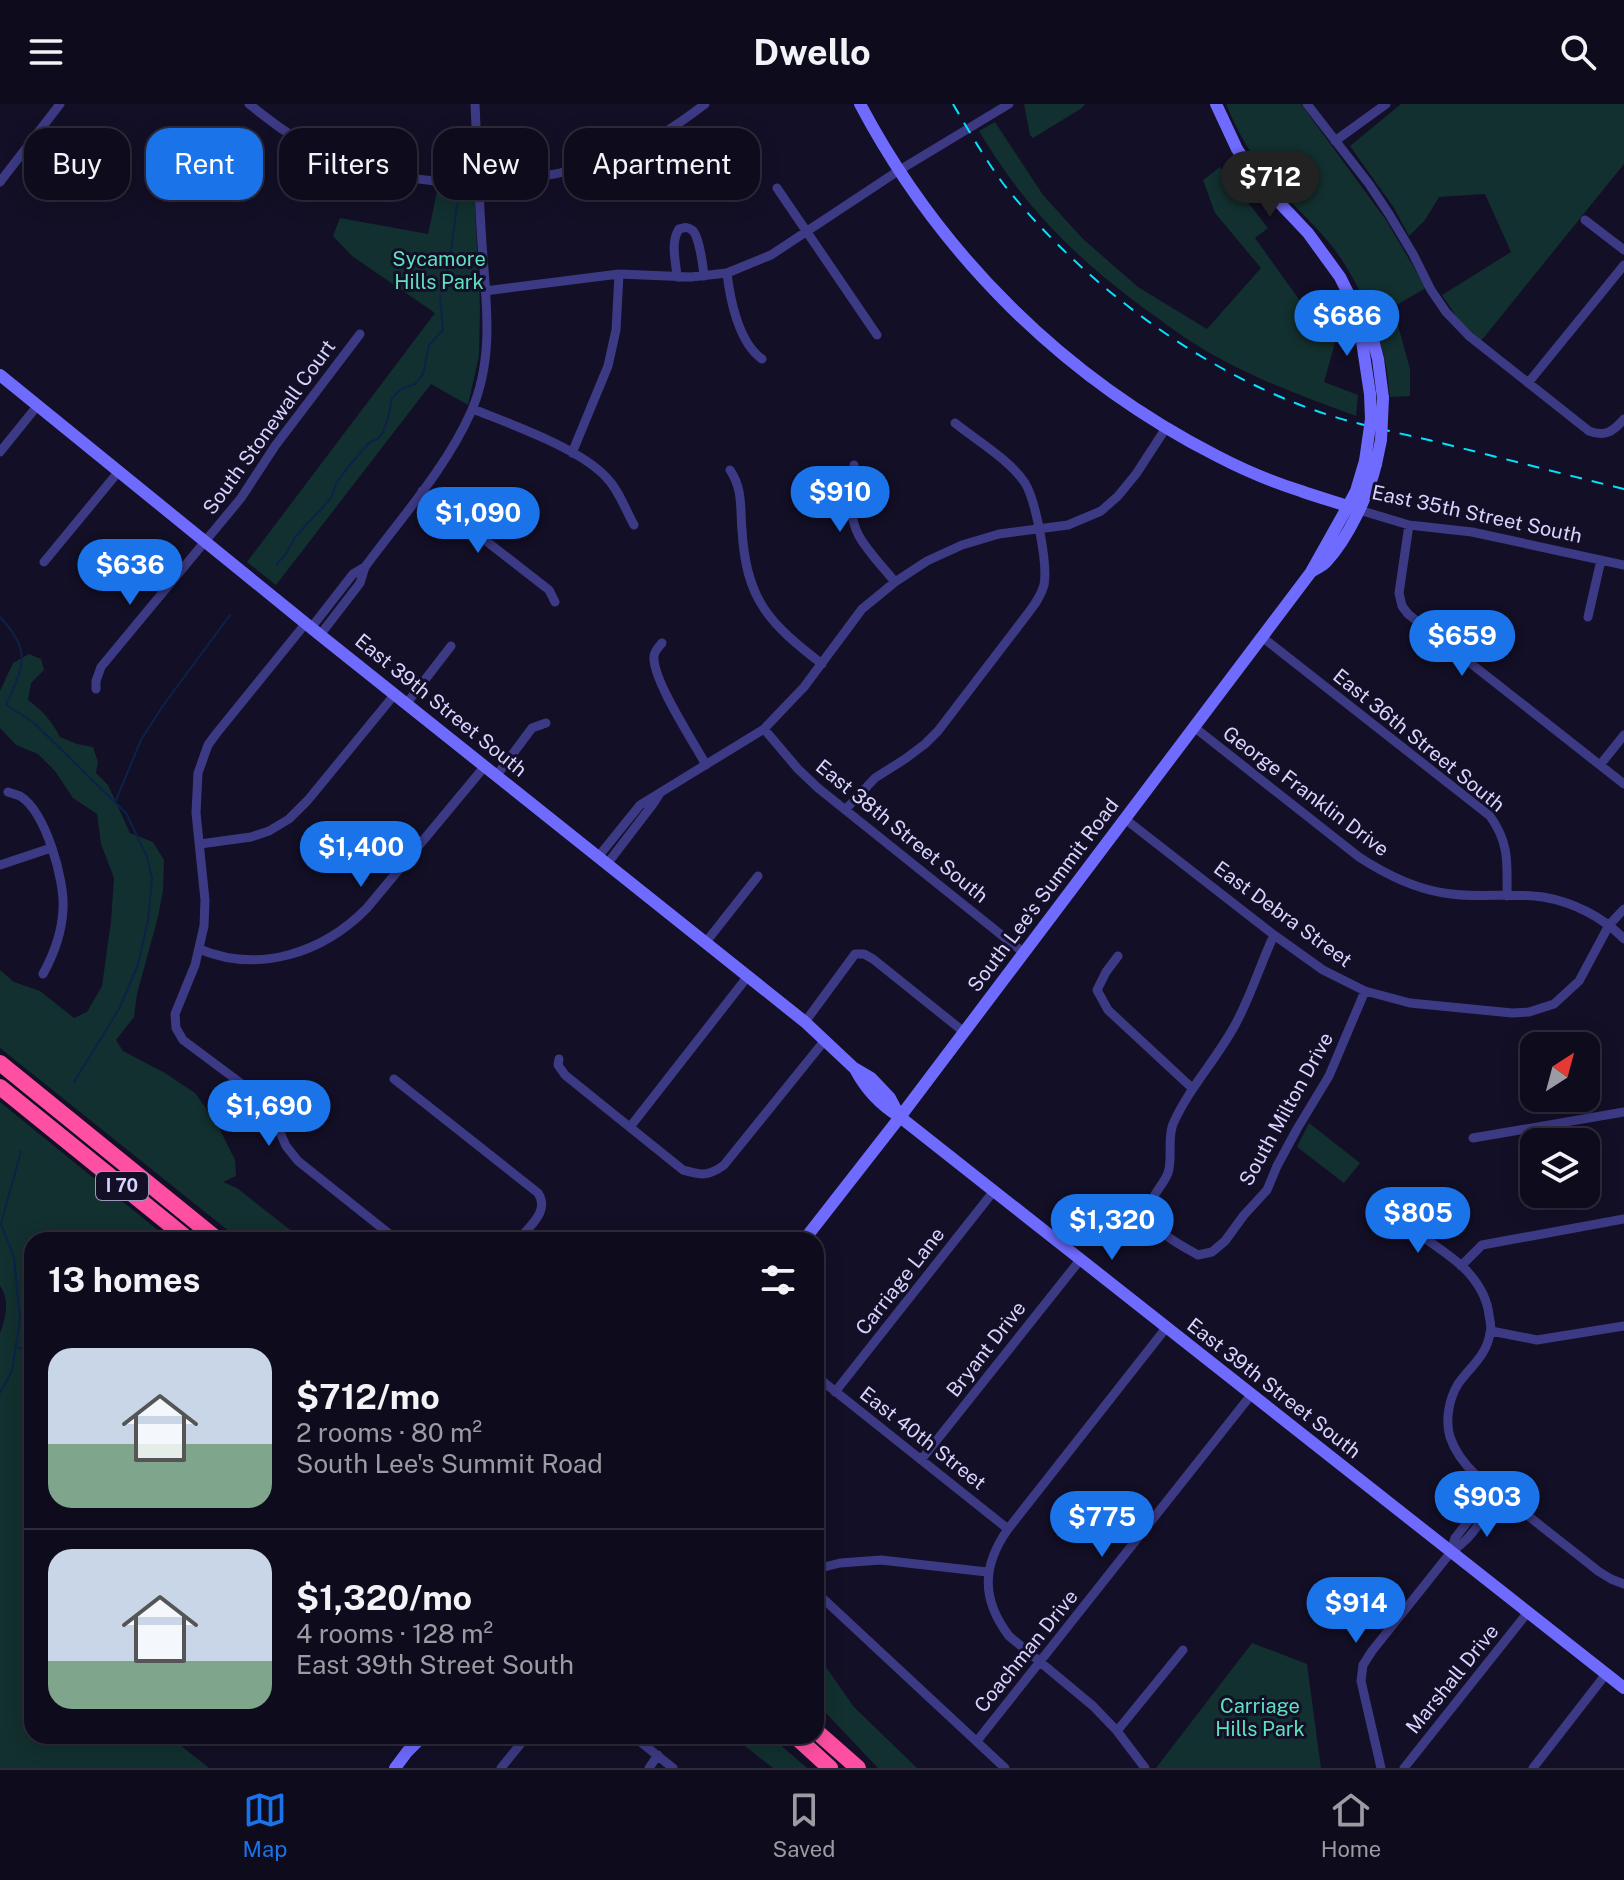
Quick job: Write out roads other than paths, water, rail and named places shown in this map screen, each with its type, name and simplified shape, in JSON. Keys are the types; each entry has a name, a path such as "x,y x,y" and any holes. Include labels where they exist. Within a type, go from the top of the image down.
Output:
{"highway":[{"name":"I 70","path":"0,1063 208,1232"},
{"name":"I 70","path":"0,1087 179,1232"},
{"path":"824,1730 834,1746"},
{"path":"824,1738 858,1768"},
{"path":"795,1744 817,1756"},
{"path":"804,1744 830,1768"}],"main road":[{"name":"East 35th Street South","path":"860,104 898,171 952,245 1020,318 1085,373 1166,428 1218,456 1269,480 1354,508"},
{"name":"South Lee's Summit Road","path":"810,1232 1311,572 1328,560 1354,508 1371,483 1370,463 1381,440 1377,396 1380,368 1371,332 1324,252 1258,180 1237,149 1216,104"},
{"name":"East 39th Street South","path":"0,375 312,629 805,1022 854,1068 864,1085 884,1107 1624,1688"},
{"path":"395,1768 412,1744"},
{"path":"407,1752 415,1744"}],"street":[{"path":"0,182 60,104"},
{"path":"249,104 285,132 321,152 382,174 433,180"},
{"path":"475,104 476,128"},
{"path":"548,175 571,171 633,149 686,119 705,104"},
{"path":"485,291 619,274 677,277 727,273 771,255 898,171 1009,104"},
{"path":"1307,104 1389,214 1446,312 1469,336 1589,431 1608,434 1624,419"},
{"path":"1335,141 1386,104"},
{"path":"777,188 877,335"},
{"path":"387,1232 298,1161 286,1146 272,1114 258,1096 183,1040 176,1028 175,1014 199,949 204,926 205,900 196,793 198,773 208,745 234,710 360,583 365,567 453,448 473,409 481,381 488,333 480,200"},
{"path":"1585,220 1624,250"},
{"path":"677,277 675,236 679,229 686,228 693,230 697,236 704,276"},
{"path":"1528,383 1624,265"},
{"path":"727,273 730,293 748,346 762,359"},
{"path":"572,453 608,366 616,330 619,274"},
{"name":"South Stonewall Court","path":"96,689 101,667 241,498 275,446 360,334"},
{"path":"0,452 38,405"},
{"path":"473,409 530,433 595,467 612,484 634,525"},
{"path":"845,810 875,778 938,731 1039,599 1044,585 1045,567 1038,528 1025,483 955,423"},
{"path":"603,860 645,815 660,793 764,729 796,697 862,609 895,582 927,561 962,545 999,534 1068,525 1086,519 1110,505 1136,474 1166,428"},
{"path":"854,465 850,494 854,524 859,536 895,582"},
{"path":"730,470 739,482 743,557 756,596 768,616 784,633 822,664"},
{"path":"44,562 119,471"},
{"path":"422,491 549,590 555,602"},
{"name":"East 35th Street South","path":"1354,508 1409,525 1472,532 1624,565"},
{"path":"1409,525 1399,593 1408,614 1624,784"},
{"path":"1588,617 1601,560"},
{"name":"East 36th Street South","path":"1262,637 1490,816 1500,830 1506,847 1507,896"},
{"path":"662,643 654,655 662,686 706,765"},
{"path":"407,703 451,646"},
{"path":"200,844 251,837 289,819 395,694"},
{"path":"497,775 532,728 546,723"},
{"name":"George Franklin Drive","path":"1194,727 1359,857 1384,873 1441,893 1540,896 1559,900 1609,925 1624,939"},
{"name":"East 38th Street South","path":"764,729 798,769 845,810 1024,953"},
{"path":"1600,765 1624,735"},
{"path":"199,949 229,958 265,959 303,951 336,935 367,908 485,766"},
{"path":"8,792 19,795 37,814 61,877 64,908 57,942 43,974"},
{"name":"East Debra Street","path":"1125,819 1323,970 1365,991 1410,1003 1512,1013 1542,1010 1562,998 1579,981 1609,925 1624,909"},
{"path":"0,865 51,848"},
{"path":"706,942 758,876"},
{"path":"1118,956 1097,990 1108,1010 1192,1088 1233,1029 1274,935"},
{"path":"805,1022 855,954 864,954 964,1032"},
{"path":"630,1127 748,976"},
{"name":"South Milton Drive","path":"1192,1088 1171,1128 1169,1170 1150,1207 1151,1219 1160,1230 1198,1255 1212,1252 1225,1241 1267,1190 1297,1129 1329,1076 1365,991"},
{"path":"559,1059 558,1065 565,1075 683,1170 698,1174 713,1173 724,1165 825,1040"},
{"path":"394,1079 538,1193 543,1200 543,1210 525,1232"},
{"path":"1473,1138 1624,1112"},
{"name":"Carriage Lane","path":"835,1392 993,1192"},
{"path":"1395,1218 1461,1266 1479,1287 1488,1306 1491,1331 1487,1346 1458,1385 1450,1403 1448,1422 1457,1451 1471,1471 1497,1492 1598,1571 1624,1584"},
{"path":"1461,1266 1482,1245 1624,1219"},
{"name":"Bryant Drive","path":"921,1460 1080,1260"},
{"path":"1491,1331 1537,1340 1624,1326"},
{"path":"1145,1768 1093,1706 1009,1636 1000,1624 990,1597 987,1572 999,1541 1166,1328"},
{"name":"East 40th Street","path":"824,1383 1008,1529"},
{"name":"Coachman Drive","path":"977,1741 1251,1395"},
{"path":"1381,1768 1361,1681 1363,1665 1451,1552 1455,1538 1477,1510 1486,1506 1497,1492"},
{"path":"824,1567 881,1560 987,1572"},
{"path":"824,1599 1005,1768"},
{"name":"Marshall Drive","path":"1404,1768 1528,1612"},
{"path":"1117,1731 1183,1650"},
{"path":"1533,1768 1606,1674"},
{"path":"501,1768 520,1744"},
{"path":"644,1744 673,1768"},
{"path":"649,1768 658,1755"}],"waterway":[{"path":"440,292 450,260 457,204"},
{"path":"277,564 295,537 331,498 337,482 348,467 369,443 382,434 392,398 401,389 415,384 423,374 429,345 443,330 440,295"},
{"path":"116,800 141,740 230,615"},
{"path":"0,617 17,640 22,659 6,705 33,722 126,813 147,857 152,878 148,920 138,965 119,1009 74,1082"},
{"path":"0,1393 12,1371 20,1319 14,1258 1,1224 21,1151"},
{"path":"18,1348 24,1348"}],"railway":[{"path":"953,104 1005,186 1073,260 1112,294 1197,354 1242,379 1335,417 1624,489"}],"park label":[{"name":"Sycamore Hills Park","path":"439,270"},
{"name":"Carriage Hills Park","path":"1260,1718"}]}
